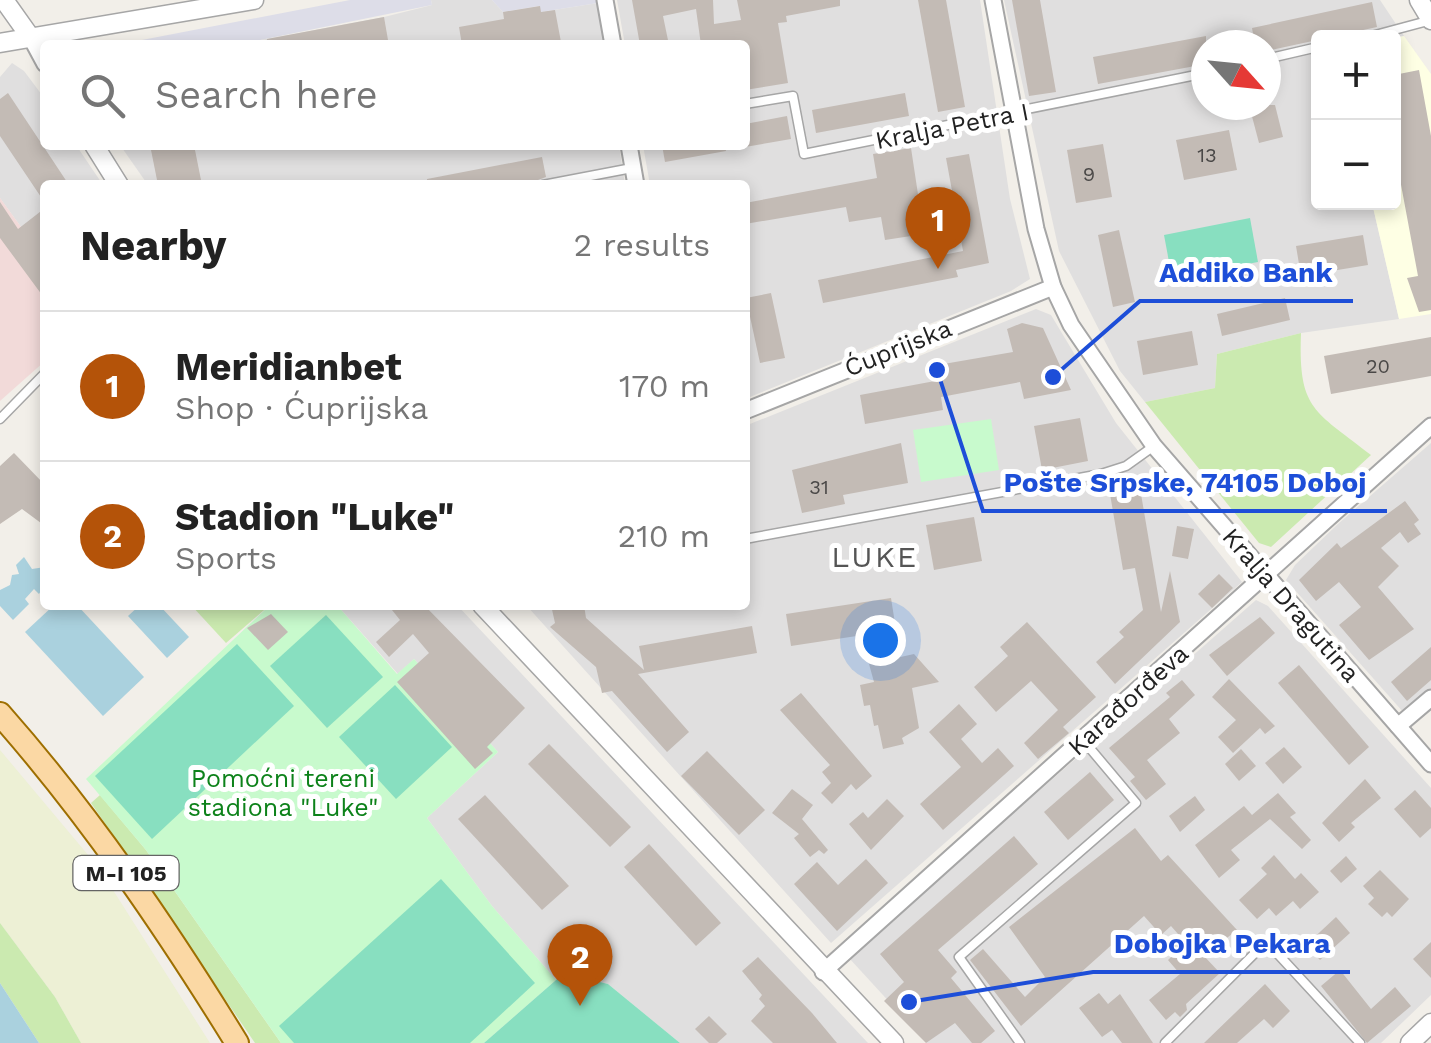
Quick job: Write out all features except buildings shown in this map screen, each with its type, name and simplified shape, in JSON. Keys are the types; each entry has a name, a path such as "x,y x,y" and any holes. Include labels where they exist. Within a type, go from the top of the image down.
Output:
{"main road":[{"name":"M-I 105","path":"0,714 83,814 176,943 238,1043"}],"street":[{"path":"4,0 40,55"},
{"path":"0,43 205,4 254,0"},
{"path":"605,0 612,40"},
{"name":"Kralja Dragutina","path":"993,0 1012,113 1053,287 1109,385 1154,446 1264,576 1431,764"},
{"path":"1418,0 1431,20"},
{"path":"97,150 116,180"},
{"path":"630,150 635,180"},
{"name":"Ćuprijska","path":"750,409 1053,287"},
{"name":"Karađorđeva","path":"823,972 1431,426"},
{"path":"487,610 823,972 894,1043"},
{"path":"1398,726 1431,698"},
{"path":"1410,1043 1431,1023"}],"lane":[{"path":"1394,30 1431,20"},
{"path":"1281,56 1311,49"},
{"name":"Kralja Petra I","path":"750,103 793,96 804,154 1191,77"},
{"path":"570,180 632,168"},
{"path":"0,418 40,378"},
{"path":"750,538 1101,474 1126,466 1154,446"},
{"path":"1020,1043 959,956 1136,803 1084,740"},
{"path":"1165,1043 1257,952 1267,950 1276,952 1360,1043"}],"shaded area":[{"path":"350,0 431,0 432,5 260,40 142,40"},
{"path":"431,0 492,0 503,12 540,6 541,12 598,3 603,40 262,40 432,5"},
{"path":"492,0 598,3 541,12 539,6 503,12"},
{"path":"617,0 980,0 1010,199 1030,279 1011,291 750,397 750,180 649,180 644,150 750,150 750,40 624,40"},
{"path":"1004,0 1380,0 1400,30 1311,30 1311,210 1374,210 1399,319 1301,333 1217,354 1215,388 1145,402 1120,371 1059,251"},
{"path":"1401,37 1431,74 1431,314 1399,319 1374,210 1401,210"},
{"path":"12,63 24,71 40,92 40,150 79,150 100,180 40,180 40,253 0,198 0,77"},
{"path":"124,150 620,150 624,180 144,180"},
{"path":"0,198 40,253 40,365 0,401"},
{"path":"1036,309 1051,315 1116,423 1242,582 831,943 531,610 750,610 750,424"},
{"path":"1431,443 1431,690 1404,713 1286,580 1295,565 1338,524"},
{"path":"1256,600 1268,606 1431,788 1431,995 1381,1043 927,1043 849,958"},
{"path":"341,610 462,610 868,1043 680,1043 608,984 565,973 556,980 492,906 427,818 498,752 414,659 398,674"},
{"path":"0,750 99,868 210,1043 81,1043 55,997 0,923"}],"green space":[{"path":"1250,218 1258,262 1172,278 1164,235"},
{"path":"1301,333 1307,394 1323,417 1371,455 1271,547 1259,543 1145,402 1215,388 1217,354"},
{"path":"991,419 999,470 921,482 913,430"},
{"path":"196,610 264,610 226,643"},
{"name":"Pomoćni tereni stadiona \"Luke\"","path":"265,610 341,610 397,674 414,659 498,752 427,818 492,906 556,980 484,1043 281,1043 146,850 86,779"},
{"path":"326,615 383,677 327,728 270,666"},
{"path":"237,644 294,706 152,839 95,776"},
{"path":"395,685 452,747 396,799 339,737"},
{"path":"100,795 146,850 281,1043 255,1043 91,803"},
{"path":"441,879 535,983 470,1043 294,1043 279,1026"},
{"path":"0,923 55,997 81,1043 39,1043 0,983"},
{"path":"564,973 608,984 680,1043 484,1043"}],"water":[{"path":"24,557 32,569 40,568 40,592 34,589 25,599 29,604 13,620 0,606 0,590 10,585 12,575 19,574 16,565"},
{"path":"49,610 82,610 144,677 103,716 25,632"},
{"path":"135,610 164,610 189,637 167,658 128,616"},
{"path":"0,983 39,1043 0,1043"}],"place":[{"name":"Meridianbet","path":"938,269"},
{"name":"Pošte Srpske, 74105 Doboj","path":"937,370"},
{"name":"Addiko Bank","path":"1053,377"},
{"name":"Dobojka Pekara","path":"909,1002"},
{"name":"Stadion \"Luke\"","path":"580,1006"}],"district":[{"name":"LUKE","path":"875,556"}]}
